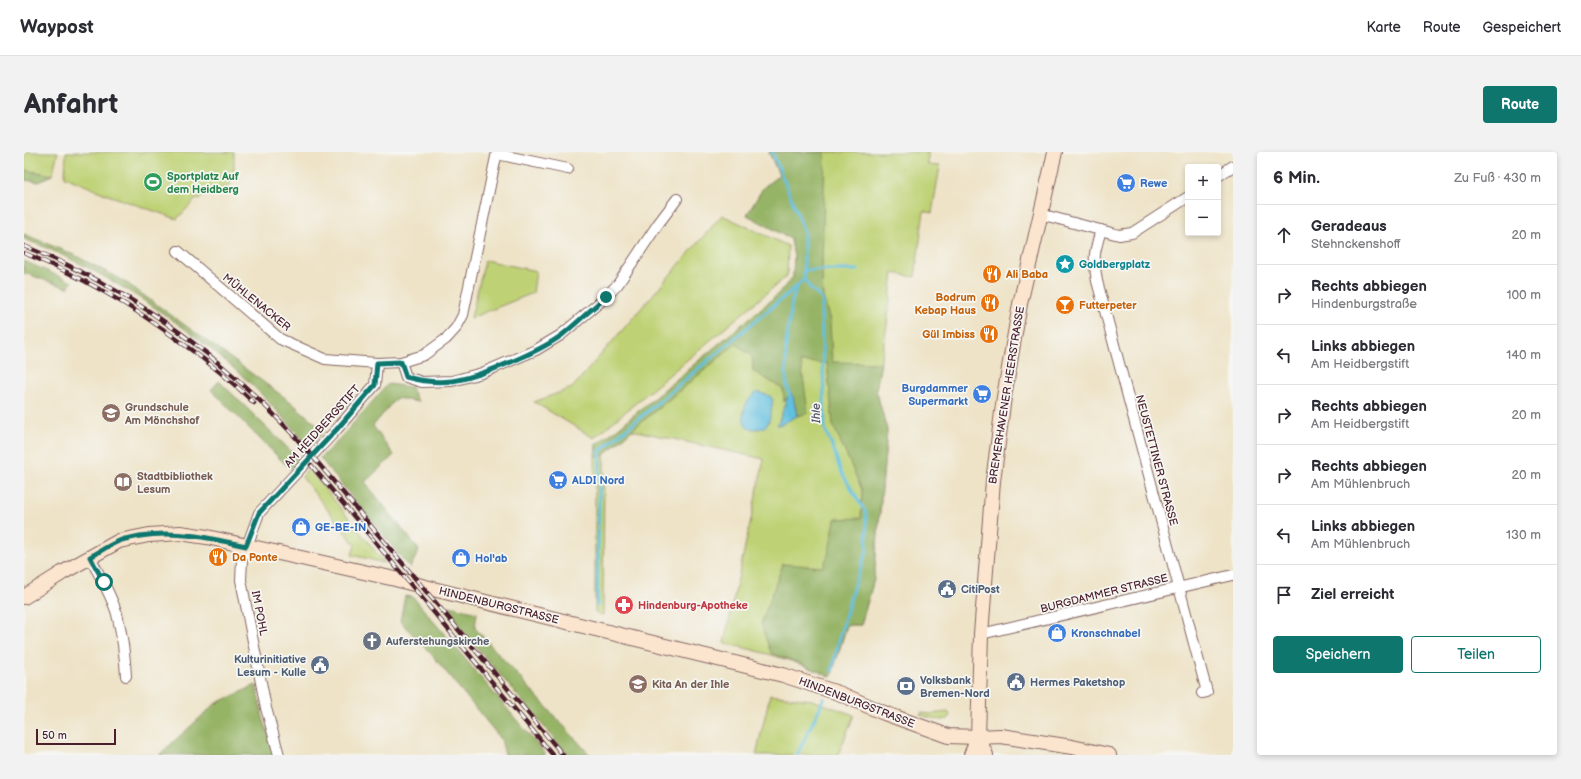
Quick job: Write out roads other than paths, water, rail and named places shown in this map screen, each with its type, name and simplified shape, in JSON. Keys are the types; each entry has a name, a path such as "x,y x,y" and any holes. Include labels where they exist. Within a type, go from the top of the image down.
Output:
{"street":[{"name":"BREMERHAVENER HEERSTRASSE","path":"978,737 981,634 993,481 1004,397 1020,304 1055,152"},
{"path":"377,363 401,362 424,355 446,339 456,328 463,315 497,153 568,169"},
{"path":"1221,174 1233,166"},
{"path":"401,362 406,377 422,382 452,381 482,373 536,350 561,335 606,297 618,284 658,224 677,199"},
{"path":"1040,214 1119,235 1132,233 1185,199"},
{"name":"NEUSTETTINER STRASSE","path":"1101,230 1094,253 1097,281 1207,692 1202,693"},
{"name":"MÜHLENACKER","path":"178,251 280,339 325,359 377,363"},
{"name":"AM HEIDBERGSTIFT","path":"246,546 259,513 337,429 375,385 377,363"},
{"name":"HINDENBURGSTRASSE","path":"24,597 119,541 149,535 180,533 207,537 395,579 783,675 841,694 884,713 948,736 1002,736 1072,747 1109,755"},
{"name":"IM POHL","path":"246,546 242,560 241,580 266,708 279,755"},
{"path":"90,557 104,582 117,613 125,654 126,676"},
{"name":"BURGDAMMER STRASSE","path":"981,634 1233,575"},
{"path":"971,755 978,737"},
{"path":"978,737 986,755"}],"water":[{"path":"757,392 770,396 773,400 770,419 765,426 761,428 747,428 743,413 744,408 749,399"},
{"path":"790,393 793,396 797,416 777,425 781,417"}],"waterway":[{"name":"Ihle","path":"772,152 804,231 804,279 811,289 821,298 823,303 821,309 825,429 840,470 866,513 867,551 853,589 832,671"},
{"path":"805,270 815,270"},
{"path":"818,270 858,270"},
{"path":"790,397 786,381 786,345 792,301 797,286 804,279"},
{"path":"597,606 600,451 797,286"},
{"name":"Ihle","path":"797,755 824,699"}],"railway":[{"path":"24,246 96,279 130,299 195,344 226,369 255,396 319,464 563,755"},
{"path":"24,253 66,272 126,304 210,364 254,403"},
{"path":"311,465 553,755"}],"place":[{"name":"Sportplatz Auf dem Heidberg","path":"153,182"},
{"name":"Rewe","path":"1126,183"},
{"name":"Goldbergplatz","path":"1065,264"},
{"name":"Ali Baba","path":"992,274"},
{"name":"Bodrum Kebap Haus","path":"990,303"},
{"name":"Futterpeter","path":"1065,305"},
{"name":"Gül Imbiss","path":"989,334"},
{"name":"Burgdammer Supermarkt","path":"982,394"},
{"name":"Grundschule Am Mönchshof","path":"111,413"},
{"name":"ALDI Nord","path":"558,480"},
{"name":"Stadtbibliothek Lesum","path":"123,482"},
{"name":"GE-BE-IN","path":"301,527"},
{"name":"Da Ponte","path":"218,557"},
{"name":"Hol'ab","path":"461,558"},
{"name":"CitiPost","path":"947,589"},
{"name":"Hindenburg-Apotheke","path":"624,605"},
{"name":"Kronschnabel","path":"1057,633"},
{"name":"Auferstehungskirche","path":"372,641"},
{"name":"Kulturinitiative Lesum - Kulle","path":"320,665"},
{"name":"Hermes Paketshop","path":"1016,682"},
{"name":"Kita An der Ihle","path":"638,684"},
{"name":"Volksbank Bremen-Nord","path":"906,686"}]}
